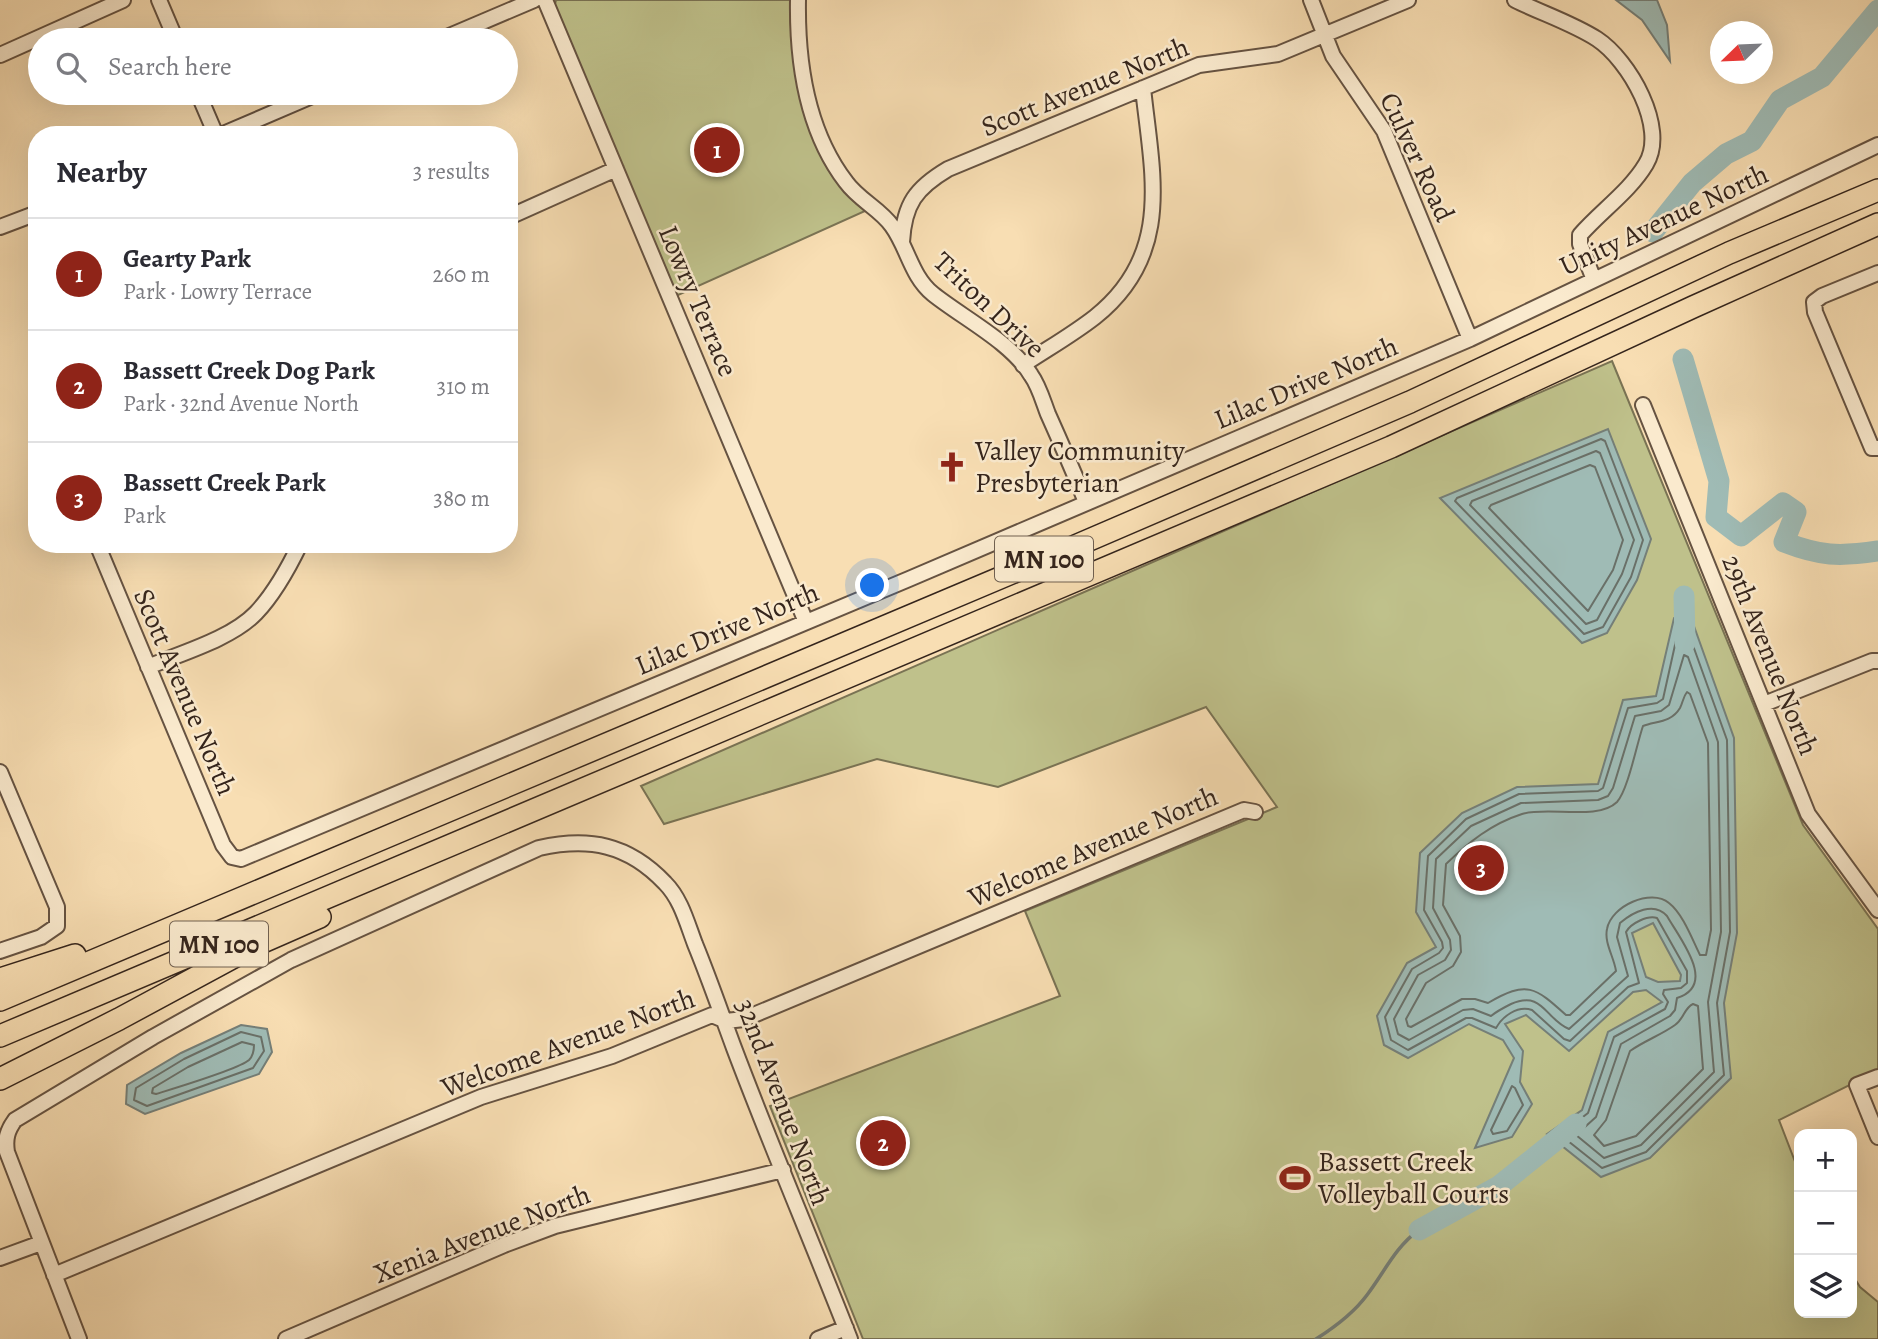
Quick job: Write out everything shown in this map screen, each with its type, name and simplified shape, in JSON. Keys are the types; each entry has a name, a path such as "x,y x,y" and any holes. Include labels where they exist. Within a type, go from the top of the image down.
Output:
{"highway":[{"name":"MN 100","path":"0,1000 1397,408 1729,253 1878,190"},
{"name":"MN 100","path":"0,1036 1391,447 1878,224"},
{"path":"0,1079 256,945 350,903 437,852"},
{"path":"0,979 204,914"}],"street":[{"path":"60,28 123,0"},
{"path":"159,0 171,28"},
{"path":"468,28 534,0"},
{"name":"Lowry Terrace","path":"545,0 807,622"},
{"name":"Triton Drive","path":"798,0 801,64 813,114 833,163 847,184 890,223 902,242 908,261 930,292 1007,349 1031,375 1086,502"},
{"name":"Culver Road","path":"1311,0 1333,56 1384,131 1470,339"},
{"name":"Scott Avenue North","path":"902,242 903,223 918,190 948,169 1199,65 1278,54 1408,0"},
{"path":"1515,0 1596,38 1611,50 1632,78 1651,121 1653,146 1648,162 1639,175 1580,235 1580,244 1594,280"},
{"path":"0,55 28,42"},
{"path":"1023,365 1097,316 1134,273 1152,220 1154,191 1143,88"},
{"path":"203,105 212,126"},
{"path":"242,126 291,105"},
{"name":"Unity Avenue North","path":"1470,339 1878,145"},
{"path":"518,212 616,169"},
{"path":"0,227 28,216"},
{"path":"1878,272 1814,302 1815,312 1872,448 1878,448"},
{"name":"Lilac Drive North","path":"232,857 248,857 1470,339"},
{"name":"29th Avenue North","path":"1643,405 1808,814 1878,910"},
{"name":"Scott Avenue North","path":"101,553 222,845 232,857"},
{"path":"148,667 227,633 255,615 295,553"},
{"path":"1764,704 1878,661"},
{"path":"0,772 57,907 57,926 41,937 0,951"},
{"name":"Welcome Avenue North","path":"54,1275 481,1097 612,1056 712,1015 726,1021 744,1019 1244,810 1255,812"},
{"name":"32nd Avenue North","path":"41,1243 6,1152 5,1139 9,1128 24,1113 236,988 291,960 539,848 566,842 592,843 621,851 644,864 667,884 681,906 848,1333"},
{"path":"1878,1077 1857,1085 1878,1137"},
{"name":"Xenia Avenue North","path":"286,1339 504,1245 555,1226 783,1170"},
{"path":"0,1258 41,1243 79,1339"},
{"path":"818,1339 848,1333"}],"green space":[{"path":"556,0 791,0 795,59 811,128 824,162 837,183 865,211 676,296 554,8"},
{"path":"1612,361 1803,825 1878,929 1878,1071 1779,1120 1794,1159 1794,1318 1857,1318 1857,1282 1878,1302 1878,1339 863,1339 770,1106 1060,996 1025,911 1277,807 1206,707 998,787 877,759 664,824 641,786"}],"water":[{"path":"1616,0 1657,0 1667,25 1670,61 1642,20"},
{"path":"1608,429 1651,539 1637,580 1607,633 1582,643 1440,498"},
{"path":"1690,615 1734,738 1737,933 1724,1003 1731,1078 1650,1158 1601,1177 1547,1134 1582,1110 1608,1032 1662,1002 1646,990 1633,992 1569,1051 1526,1015 1505,1024 1523,1051 1520,1082 1532,1104 1512,1137 1475,1148 1514,1058 1503,1040 1469,1024 1408,1058 1384,1045 1377,1016 1407,963 1436,947 1416,912 1420,853 1462,813 1517,787 1598,784 1623,700 1656,696 1674,618","holes":["1653,923 1681,975 1680,981 1658,982 1646,977 1632,933"]},
{"path":"241,1025 267,1029 272,1052 259,1074 145,1114 126,1104 127,1085 181,1053"}],"waterway":[{"path":"1653,232 1692,183 1726,154 1752,141 1780,100 1822,77 1878,10"},
{"path":"1683,359 1719,481 1716,517 1741,536 1783,503 1796,512 1784,542 1830,554 1878,551"},
{"path":"1684,596 1685,643"},
{"path":"1419,1230 1499,1186 1576,1124"},
{"path":"1316,1339 1337,1325 1362,1302 1396,1252 1419,1230"}],"place":[{"name":"Gearty Park","path":"717,150"},
{"name":"Valley Community Presbyterian","path":"952,467"},
{"name":"Bassett Creek Park","path":"1481,868"},
{"name":"Bassett Creek Dog Park","path":"883,1143"},
{"name":"Bassett Creek Volleyball Courts","path":"1295,1178"}]}
